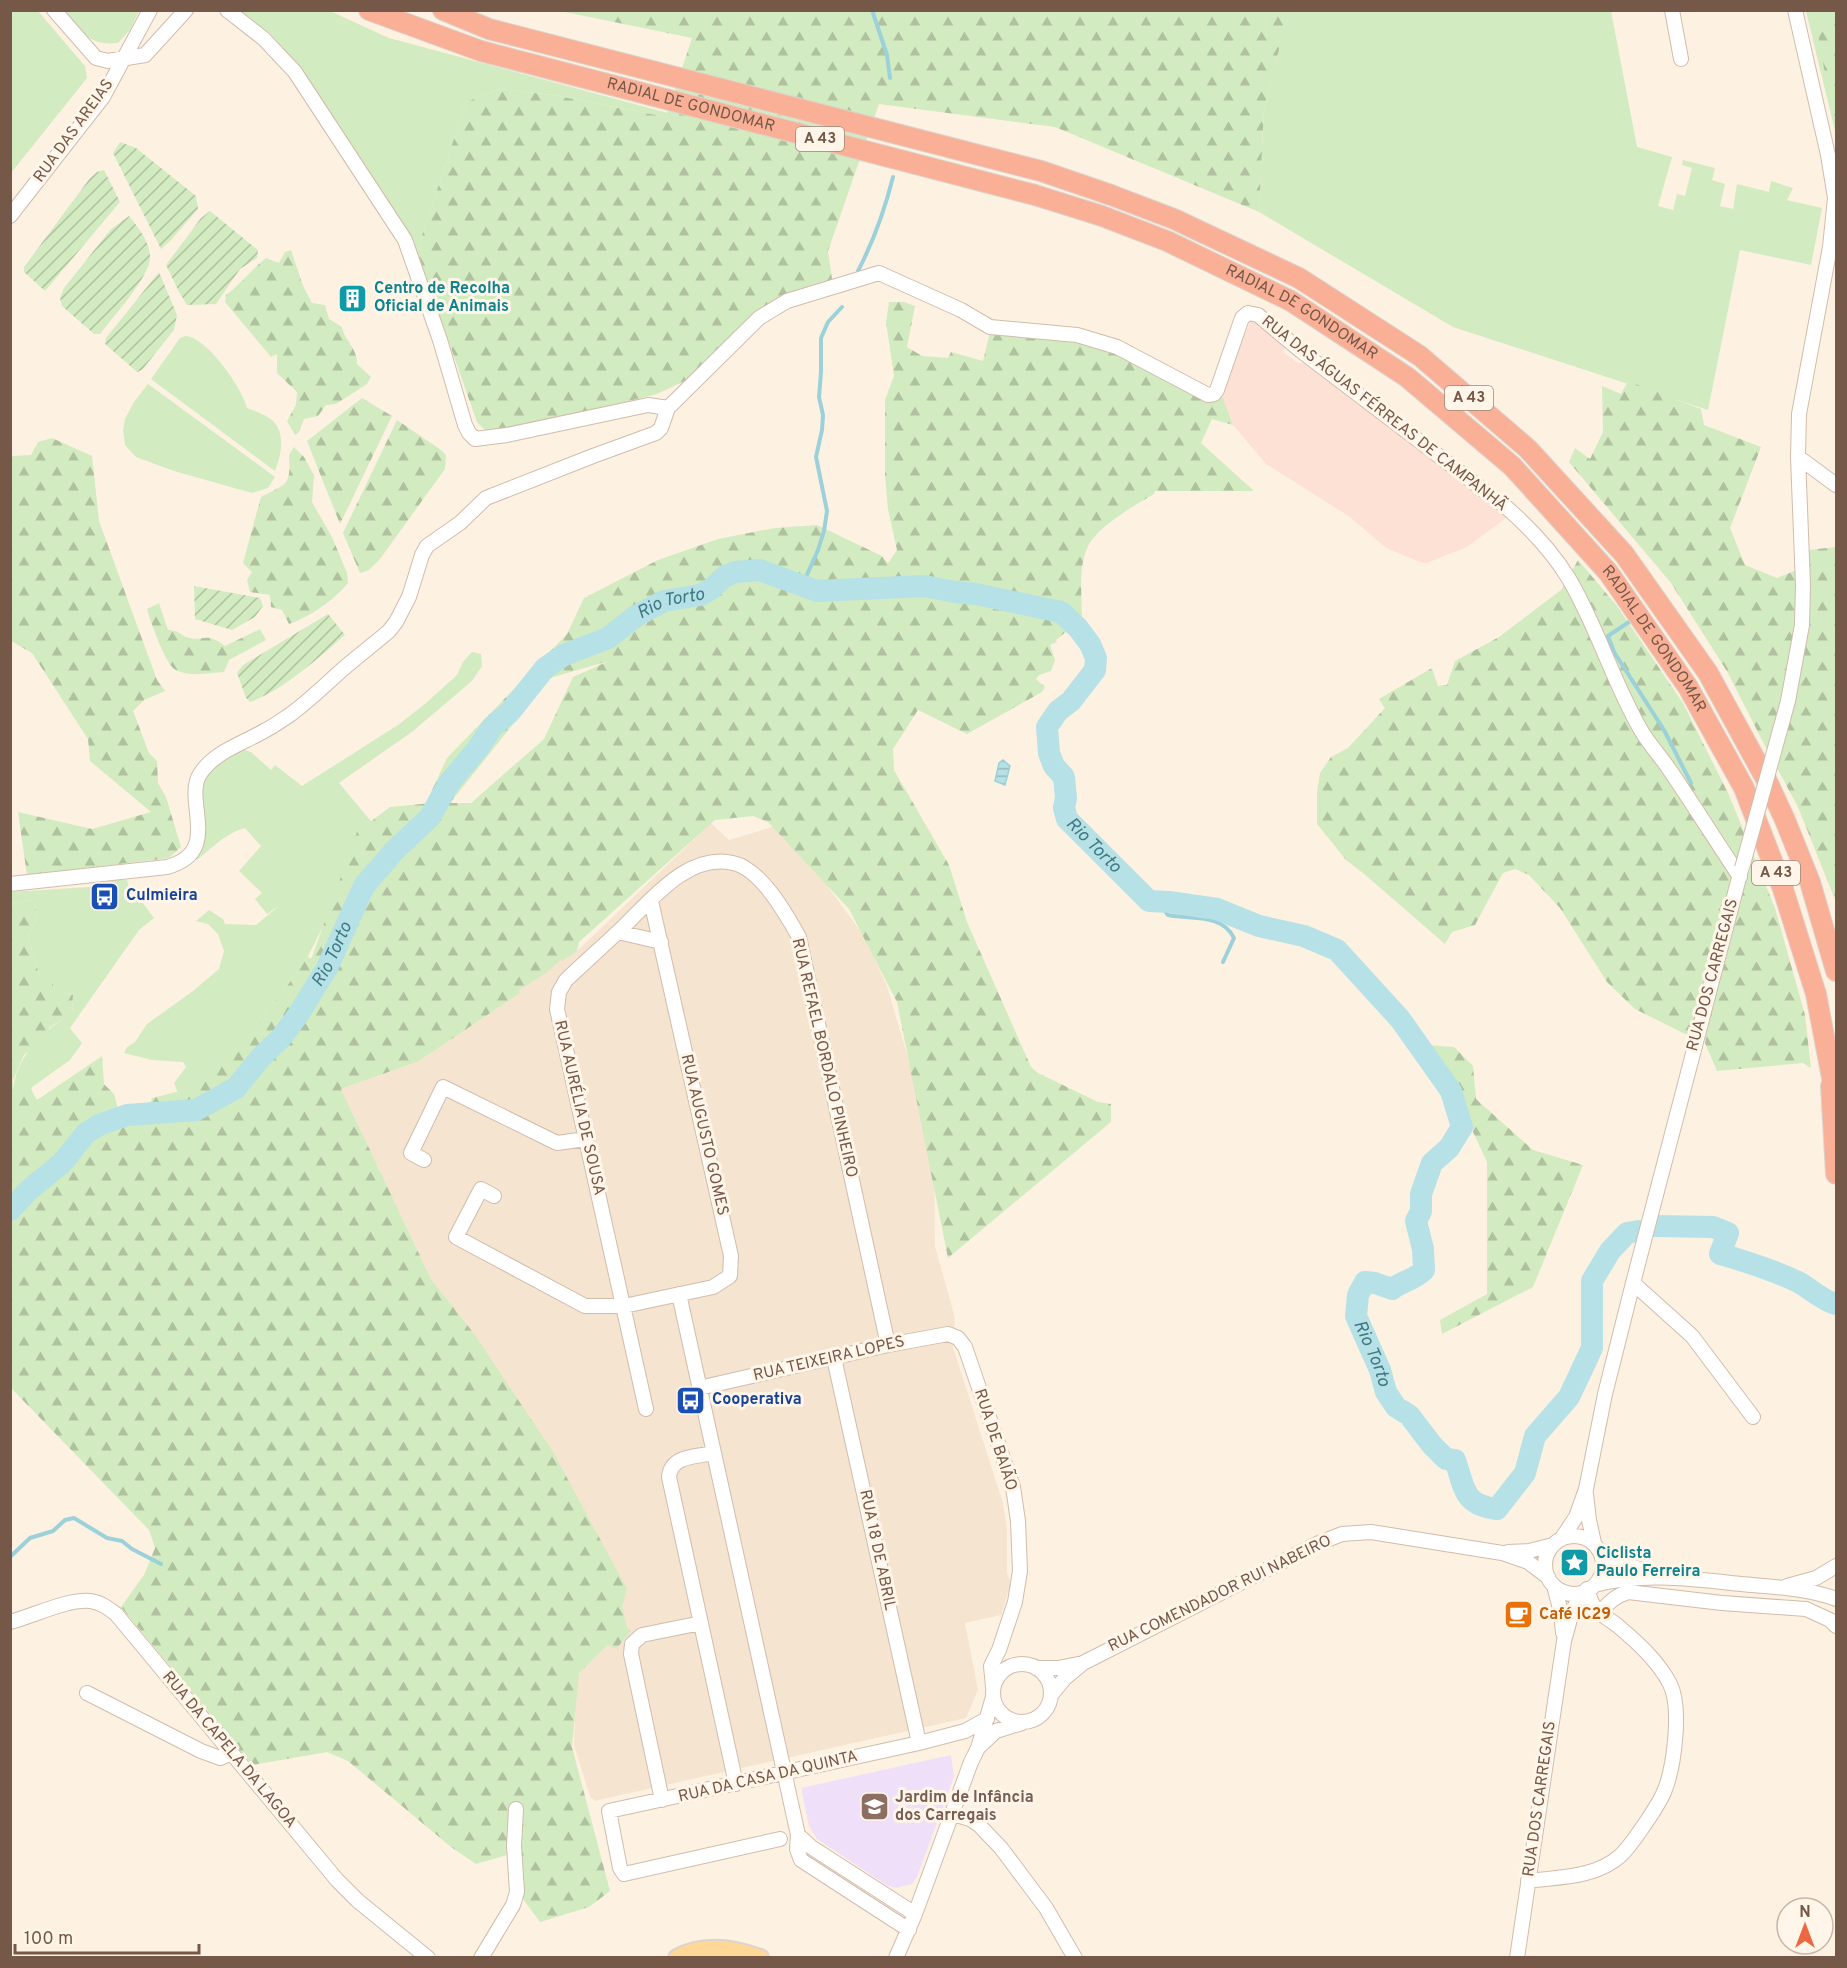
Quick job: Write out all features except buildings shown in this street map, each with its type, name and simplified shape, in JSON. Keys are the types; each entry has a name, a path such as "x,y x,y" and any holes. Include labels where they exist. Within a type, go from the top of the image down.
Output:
{"highway":[{"name":"RADIAL DE GONDOMAR","path":"369,10 481,51 1035,195 1102,216 1167,241 1291,301 1407,377 1512,466 1608,572 1688,687 1744,788 1782,889 1816,994 1836,1099"},
{"name":"RADIAL DE GONDOMAR","path":"442,10 489,29 1041,171 1112,195 1174,219 1299,278 1420,356 1528,449 1624,554 1708,673 1767,781 1785,820 1810,882 1836,971"},
{"path":"1831,1072 1836,1174"}],"main road":[{"path":"677,1958 699,1950 719,1949 745,1952 760,1958"}],"street":[{"path":"54,10 96,58 108,61 145,55 186,10"},
{"name":"RUA DAS AREIAS","path":"10,216 103,97 150,10"},
{"path":"227,10 264,39 295,72 405,240 440,340 465,425 475,439 507,435 648,405 668,408"},
{"path":"1672,10 1681,59"},
{"name":"RUA DOS CARREGAIS","path":"1558,1541 1575,1517 1586,1489 1605,1394 1633,1283 1788,701 1802,625 1799,414 1833,243 1836,197 1832,159 1795,10"},
{"name":"RUA DAS ÁGUAS FÉRREAS DE CAMPANHÃ","path":"10,884 167,867 183,861 190,854 198,834 196,787 199,775 210,762 229,748 266,731 320,692 389,630 396,622 409,597 417,567 427,546 460,523 486,498 656,433 661,428 668,408 759,318 788,301 879,273 961,310 990,327 1077,335 1118,347 1208,395 1214,394 1217,390 1242,318 1248,313 1258,315 1301,351 1506,507 1531,529 1553,555 1569,580 1613,677 1643,733 1741,872"},
{"path":"1798,457 1836,485"},
{"name":"RUA REFAEL BORDALO PINHEIRO","path":"618,932 669,883 699,865 716,862 735,863 754,874 782,907 799,937 888,1345"},
{"name":"RUA AUGUSTO GOMES","path":"651,901 731,1256 730,1276 713,1287 679,1294"},
{"path":"618,932 660,942"},
{"name":"RUA AURÉLIA DE SOUSA","path":"618,932 566,980 559,992 557,1009 646,1409"},
{"path":"424,1160 411,1153 443,1087 557,1143 586,1139"},
{"path":"494,1196 481,1189 456,1237 585,1306 624,1306 679,1294 798,1835 797,1849 801,1860 909,1930"},
{"path":"1633,1283 1692,1336 1753,1417"},
{"name":"RUA TEIXEIRA LOPES","path":"699,1388 888,1345 948,1334 958,1338"},
{"name":"RUA DE BAIÃO","path":"958,1338 965,1347 1013,1487 1018,1521 1020,1571 1015,1602 999,1650 991,1666 993,1692"},
{"name":"RUA 18 DE ABRIL","path":"834,1358 919,1743"},
{"path":"714,1453 677,1461 670,1468 669,1478 736,1784"},
{"name":"RUA DOS CARREGAIS","path":"1586,1489 1589,1520 1597,1548"},
{"name":"RUA COMENDADOR RUI NABEIRO","path":"1051,1695 1065,1678 1083,1663 1309,1548 1342,1534 1371,1532 1502,1553 1528,1562 1551,1581"},
{"path":"1664,1577 1618,1562 1584,1538 1573,1536 1558,1541 1547,1554 1545,1566 1551,1581 1564,1592 1575,1594 1616,1579 1664,1577 1782,1588 1821,1593 1836,1599"},
{"name":"RUA COMENDADOR RUI NABEIRO","path":"1502,1553 1529,1551 1558,1541"},
{"path":"1588,1589 1601,1575 1603,1564 1597,1548"},
{"path":"1782,1588 1816,1578 1836,1566"},
{"name":"RUA DOS CARREGAIS","path":"1551,1581 1561,1612 1564,1641"},
{"path":"1528,1881 1583,1875 1620,1856 1652,1813 1664,1792 1676,1735 1677,1708 1671,1686 1645,1650 1617,1625 1599,1614 1591,1604 1588,1589"},
{"name":"RUA DOS CARREGAIS","path":"1517,1958 1564,1641 1572,1612 1588,1589"},
{"path":"1599,1614 1618,1595 1629,1592 1722,1603 1806,1609 1830,1620 1836,1626"},
{"name":"RUA DA CAPELA DA LAGOA","path":"10,1623 75,1602 90,1601 108,1608 123,1620 337,1880 358,1901 428,1958"},
{"path":"662,1800 631,1654 632,1644 642,1635 701,1623"},
{"path":"999,1650 1000,1660 1005,1669"},
{"name":"RUA COMENDADOR RUI NABEIRO","path":"1036,1668 1058,1668 1083,1663"},
{"path":"896,1958 909,1930 978,1748 998,1677 1005,1669 1015,1665 1036,1668 1049,1684 1051,1695 1042,1714 1034,1720 996,1731 978,1748"},
{"path":"993,1692 996,1708 1003,1716 1012,1721 1023,1722"},
{"path":"87,1693 201,1751 220,1758 232,1753"},
{"name":"RUA DA CASA DA QUINTA","path":"780,1839 624,1874 620,1868 609,1811 919,1743 965,1731 987,1719"},
{"path":"481,1958 513,1905 517,1892 514,1846 516,1809"},
{"path":"953,1814 970,1819 979,1825 1001,1848 1046,1908 1075,1958"},
{"path":"798,1835 810,1847 915,1914"},
{"path":"820,1872 829,1859"}],"shaded area":[{"path":"1254,320 1287,345 1283,352 1298,363 1311,366 1407,441 1509,516 1467,547 1427,563 1420,562 1386,548 1350,517 1266,464 1233,425 1221,393 1250,322"},
{"path":"711,823 729,840 782,824 864,936 887,986 934,1147 935,1246 955,1318 953,1347 1003,1503 1007,1529 1007,1572 1011,1583 1001,1615 965,1623 978,1690 966,1718 594,1801 591,1799 574,1746 576,1690 574,1678 625,1627 472,1331 431,1279 341,1089 419,1061 520,993 515,984 556,953 577,951"},
{"name":"Jardim de Infância dos Carregais","path":"951,1755 954,1777 917,1877 912,1884 896,1888 888,1886 817,1839 809,1826 801,1788"}],"green space":[{"path":"11,10 38,11 85,66 87,78 11,173"},
{"path":"1289,10 1611,11 1637,147 1672,157 1658,206 1673,210 1677,194 1685,196 1692,168 1682,165 1683,160 1715,168 1712,180 1725,184 1720,206 1733,209 1737,184 1769,192 1771,181 1793,188 1787,200 1822,208 1811,265 1740,250 1708,410 1453,327 1259,212 1264,108"},
{"path":"65,11 139,11 130,30 118,43 108,43 93,40 87,36"},
{"path":"239,11 330,11 389,38 668,113 666,117 552,95 500,89 466,102 417,251 411,235 301,69 271,34"},
{"path":"560,11 1289,11 1264,108 1259,212 1055,127 879,104 828,251 832,279 755,313 689,379 657,394 519,428 486,431 477,422 417,251 466,102 500,89 552,95 666,117 692,38"},
{"path":"1806,11 1836,11 1836,135"},
{"path":"1836,13 1836,135 1815,18"},
{"path":"120,142 136,148 196,196 198,209 161,249 113,153"},
{"path":"104,170 120,202 45,291 24,272 24,267 90,178"},
{"path":"210,211 258,250 257,258 240,269 216,304 187,305 166,265 201,218"},
{"path":"129,216 146,240 150,257 149,265 138,285 100,334 94,334 62,306 60,298 64,288 111,229"},
{"path":"291,250 303,286 312,303 325,305 329,319 342,327 355,354 357,364 371,377 367,384 336,404 326,405 318,416 304,419 299,432 295,435 287,421 296,405 297,392 277,373 277,354 271,357 225,302 226,295 266,258 279,263 285,252"},
{"path":"159,272 177,315 174,330 142,370 137,372 105,344 106,338"},
{"path":"889,302 904,302 915,306 907,347 922,356 948,358 951,352 983,361 990,332 1044,333 1104,349 1221,393 1233,425 1212,419 1201,443 1254,491 1155,491 1154,494 1120,515 1097,534 1087,549 1081,579 1082,619 1056,640 1057,642 1050,645 1055,660 1051,671 1039,675 1036,679 1045,687 1042,692 967,734 918,710 893,749 894,770 949,865 967,922 1031,1067 1038,1073 1098,1102 1111,1104 1111,1122 948,1258 897,1002 849,909 768,822 753,816 715,820 579,942 577,951 562,961 560,960 546,973 519,990 520,993 419,1061 341,1089 431,1279 472,1331 553,1452 627,1589 622,1606 627,1628 631,1631 616,1649 608,1645 579,1673 572,1747 610,1891 589,1907 540,1922 523,1899 514,1853 476,1864 451,1847 348,1761 327,1752 252,1765 121,1607 144,1575 155,1548 149,1530 11,1388 11,1213 31,1190 64,1165 88,1135 114,1120 149,1115 150,1108 129,1110 83,1127 67,1149 37,1177 23,1185 11,1202 11,904 35,900 37,917 28,937 39,974 52,981 55,991 73,995 72,1012 49,1028 48,1036 24,1055 13,1080 13,1093 33,1093 37,1100 102,1056 104,1084 114,1094 118,1109 151,1102 152,1098 180,1091 251,1032 257,1021 283,992 308,956 310,959 312,957 357,832 390,807 432,803 427,801 447,758 567,634 584,598 658,560 718,539 775,528 817,525 882,556 888,563 897,550 888,509 885,476 885,400 894,376 886,322","holes":["609,661 573,677 544,739 471,803 450,803 550,678"]},
{"path":"185,336 194,338 213,354 239,389 247,408 267,417 277,427 280,432 281,445 275,471 151,379 180,338"},
{"path":"1628,381 1701,409 1704,425 1761,447 1730,528 1745,565 1777,578 1809,565 1808,550 1836,547 1836,902 1798,807 1728,673 1671,583 1569,462 1575,448 1590,459 1603,432 1602,386 1621,394"},
{"path":"148,384 275,477 268,488 252,493 174,471 136,457 125,445 123,430 125,419 134,402"},
{"path":"362,398 392,416 340,524 307,441"},
{"path":"397,420 446,455 445,469 380,559 369,570 360,573 343,533"},
{"path":"52,438 92,456 99,521 157,680 165,691 144,700 133,711 149,753 157,761 158,783 166,797 181,847 169,858 27,875 18,812 92,829 151,812 90,761 88,739 32,653 11,641 11,456 31,455 38,442"},
{"path":"294,447 304,457 314,475 312,502 332,537 347,573 348,583 321,607 289,624 282,610 271,607 270,595 250,592 247,580 252,572 243,563 261,497 286,482 289,473 289,455"},
{"path":"1578,560 1617,606 1683,703 1729,795 1775,908 1805,1015 1811,1068 1803,1063 1717,1071 1705,1043 1706,1039 1701,1042 1635,1009 1607,982 1560,908 1529,875 1515,869 1503,873 1475,925 1452,932 1445,944 1346,860 1317,824 1317,792 1320,773 1331,757 1348,748 1385,708 1379,699 1432,668 1438,686 1447,685 1455,661 1499,637 1561,590"},
{"path":"194,586 260,598 263,606 255,617 232,630 195,619"},
{"path":"159,603 168,630 186,637 209,638 225,646 260,629 266,640 229,660 224,672 198,674 178,671 166,658 147,609"},
{"path":"328,614 345,635 288,682 250,702 246,698 237,673 243,665"},
{"path":"472,652 481,654 482,666 472,681 413,731 339,783 375,826 308,956 283,992 257,1021 236,1063 178,1093 174,1083 186,1067 183,1062 152,1060 124,1053 147,1024 219,969 224,951 218,934 208,924 196,921 209,910 223,919 225,924 256,925 280,905 267,914 255,899 262,893 239,871 261,846 245,828 226,837 197,860 190,854 202,796 202,781 216,762 242,749 251,752 271,770 275,765 302,786 398,725 426,703 457,675 463,662"},
{"path":"115,880 127,880 131,894 142,902 154,918 139,930 70,1028 82,1043 70,1060 31,1088 33,1093 13,1093 15,1080 25,1056 41,1037 72,1012 73,995 55,991 52,981 39,974 28,937 37,917 35,900 11,904 11,892 89,887"},
{"path":"1426,1045 1454,1047 1473,1066 1476,1099 1533,1150 1583,1165 1533,1287 1442,1334 1440,1320 1487,1294 1487,1162 1452,1087"},
{"path":"1570,1552 1580,1552 1587,1559 1587,1569 1580,1576 1570,1576 1563,1569 1563,1559"}],"water":[{"path":"1003,760 1010,766 1005,785 995,781 999,763"}],"waterway":[{"path":"872,10 887,55 890,78"},
{"path":"858,271 878,225 893,177"},
{"path":"802,586 818,550 827,511 816,457 823,415 819,397 821,338 828,322 842,307"},
{"name":"Rio Torto","path":"10,1210 30,1189 62,1163 86,1133 99,1125 127,1115 196,1110 236,1088 262,1056 281,1038 298,1015 327,968 364,886 394,851 430,817 449,783 479,747 492,727 510,712 545,668 564,655 608,638 636,616 664,601 700,595 724,577 735,572 759,570 817,591 924,586 976,594 1061,612 1078,628 1090,644 1096,658 1095,670 1071,701 1058,711 1047,727 1049,753 1054,766 1064,777 1066,798 1064,808 1067,819 1149,901 1217,909 1259,926 1304,936 1337,950 1400,1019 1451,1091 1462,1127 1449,1148 1432,1163 1421,1194 1421,1211 1416,1221 1423,1249 1424,1270 1392,1289 1365,1282 1358,1295 1356,1316 1380,1370 1386,1392 1396,1407 1409,1415 1446,1459 1455,1460 1467,1494 1478,1504 1497,1509 1525,1473 1535,1436 1569,1397 1592,1348 1592,1281 1610,1251 1627,1233 1638,1231"},
{"path":"1629,622 1608,636 1614,652 1664,730 1691,783"},
{"path":"1163,901 1163,908 1168,915 1206,919 1229,930 1234,938 1223,962"},
{"name":"Rio Torto","path":"1655,1226 1713,1227 1728,1233 1720,1254 1780,1274 1836,1304"},
{"path":"10,1557 30,1538 53,1531 65,1520 74,1518 107,1538 122,1541 132,1549 161,1564"}],"place":[{"name":"Centro de Recolha Oficial de Animais","path":"353,298"},
{"name":"Culmieira","path":"105,896"},
{"name":"Cooperativa","path":"691,1400"},
{"name":"Ciclista Paulo Ferreira","path":"1575,1563"},
{"name":"Café IC29","path":"1518,1615"},
{"name":"Jardim de Infância dos Carregais","path":"874,1807"}]}
